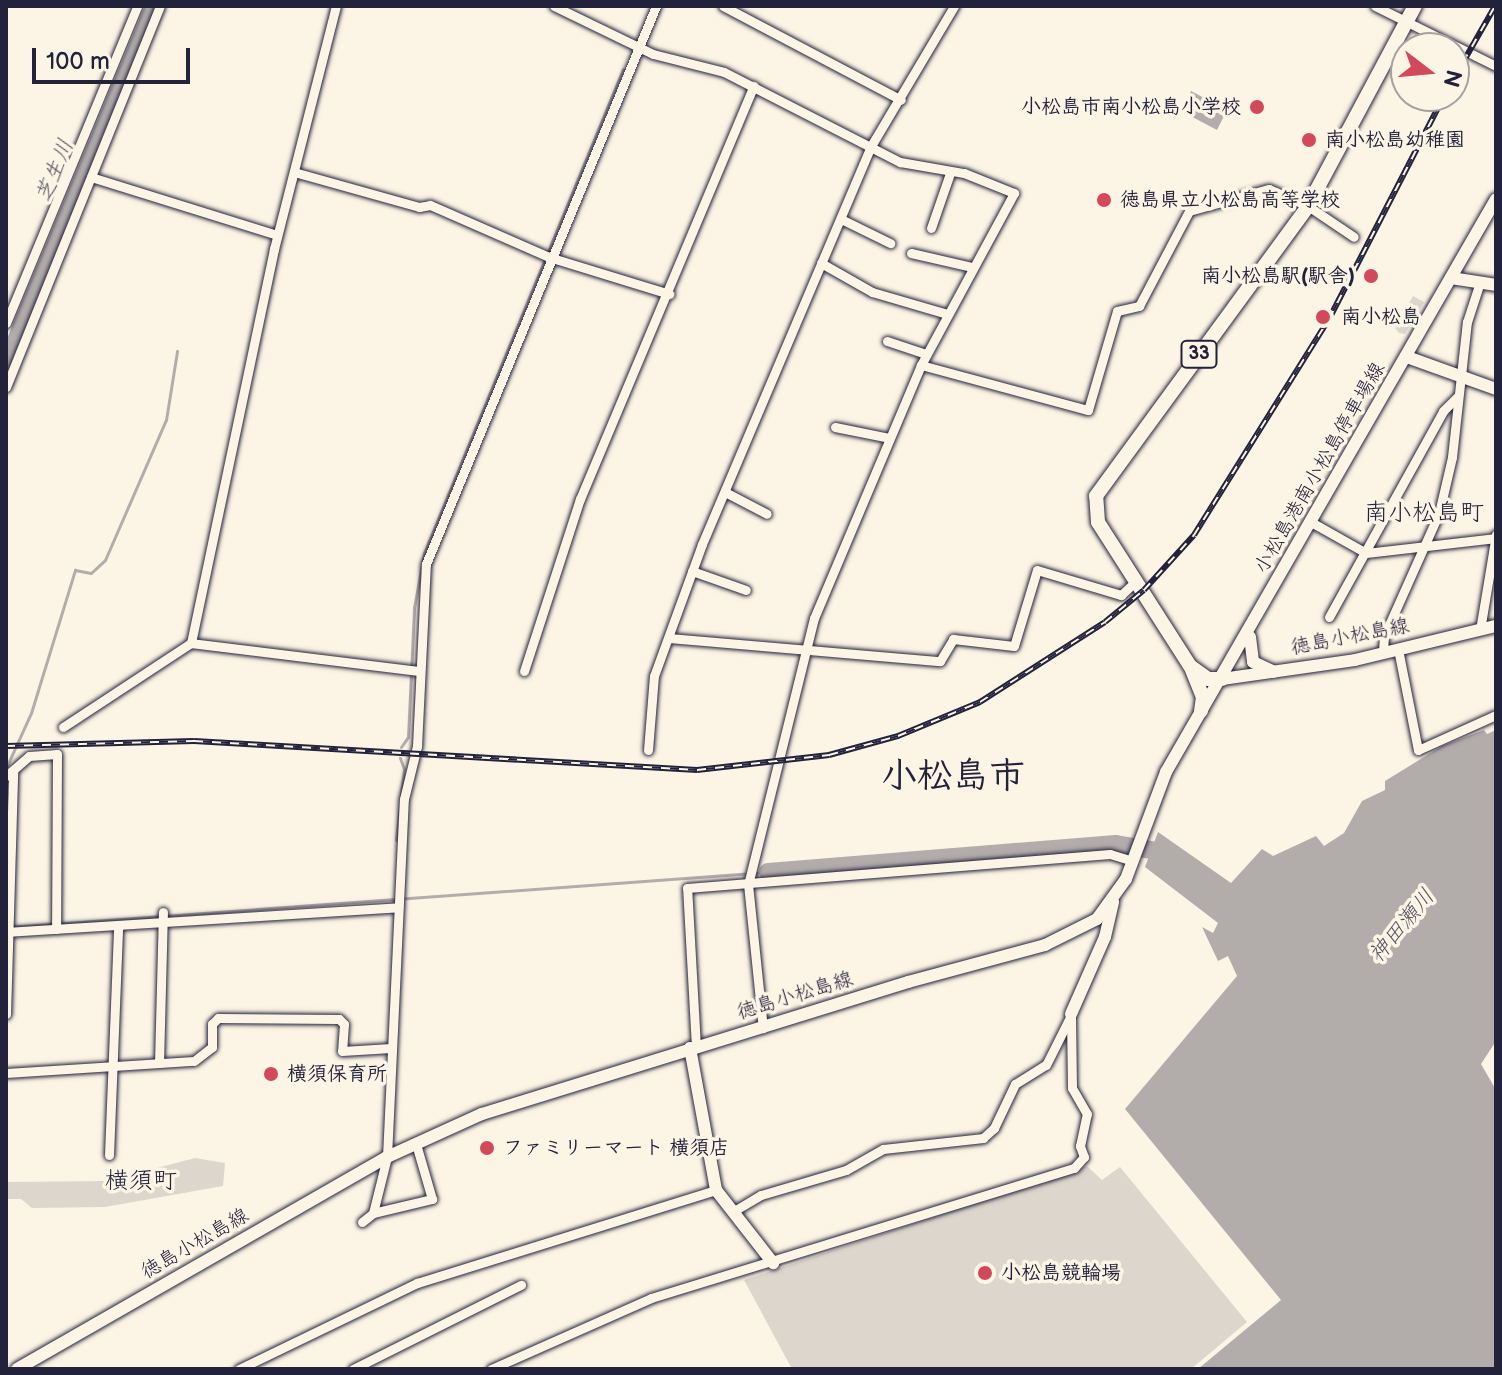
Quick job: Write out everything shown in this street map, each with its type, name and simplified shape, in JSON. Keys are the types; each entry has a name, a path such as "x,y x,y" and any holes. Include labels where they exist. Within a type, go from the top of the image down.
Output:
{"main road":[{"name":"33","path":"1201,711 1200,686 1137,580 1098,522 1096,496 1308,206 1415,6"},
{"name":"小松島港南小松島停車場線","path":"1222,679 1496,199"},
{"path":"1451,278 1479,286 1496,285"},
{"path":"1407,357 1459,380 1496,389"},
{"path":"1252,626 1249,656 1274,672"},
{"name":"徳島小松島線","path":"17,1369 387,1157 482,1114 693,1047 1045,945 1082,931 1113,902 1134,860 1166,772 1222,679 1383,653 1496,626"},
{"path":"1190,666 1208,679 1222,679"},
{"path":"1071,1014 1105,937 1113,902"},
{"path":"693,1047 716,1190 773,1263"}],"street":[{"path":"6,323 137,6"},
{"path":"6,387 160,6"},
{"path":"191,643 277,235 336,6"},
{"path":"554,6 638,47 703,64 754,86 924,170 950,173 1014,193 926,354 889,438 805,650 749,882 763,1028"},
{"path":"373,1213 387,1157 404,799 417,746 414,670 426,564 546,256 656,6"},
{"path":"723,6 901,100"},
{"path":"648,750 654,676 692,571 871,146 954,6"},
{"path":"1375,6 1496,66"},
{"path":"524,671 580,499 669,294 754,86"},
{"path":"294,172 419,207 430,205 546,256 669,294"},
{"path":"931,228 950,173"},
{"path":"91,177 277,235"},
{"path":"921,365 1088,410 1117,311 1139,306 1189,211 1269,189 1308,206 1354,237"},
{"path":"841,219 890,243"},
{"path":"911,253 972,267"},
{"path":"821,263 872,292 947,314"},
{"path":"1383,653 1384,636 1428,545 1452,457 1459,380 1479,286"},
{"path":"887,341 926,354"},
{"path":"1329,617 1443,411 1457,397"},
{"path":"835,427 889,438"},
{"path":"725,492 767,514"},
{"path":"1311,522 1366,553 1496,537 1480,630"},
{"path":"669,638 940,661 953,639 1010,648 1017,641 1037,570 1121,595 1137,580"},
{"path":"692,571 746,590"},
{"path":"63,727 191,643 414,670"},
{"path":"1398,649 1418,750 1496,715"},
{"path":"6,1014 9,774 29,756 57,754 55,926"},
{"path":"693,1047 687,888 1110,854 1134,860"},
{"path":"7,932 145,919 399,903"},
{"path":"159,1063 163,918"},
{"path":"109,1155 113,923"},
{"path":"734,1211 761,1195 846,1170 883,1149 983,1138 994,1128 1015,1084 1046,1065 1071,1014"},
{"path":"491,1369 651,1298 1074,1168 1084,1157 1080,1146 1087,1114 1072,1088 1071,1014"},
{"path":"6,1073 159,1063 203,1057 212,1047 212,1024 218,1018 339,1019 344,1024 342,1051 391,1048"},
{"path":"362,1222 373,1213 432,1199 416,1144"},
{"path":"239,1369 417,1283 716,1190"},
{"path":"353,1369 521,1285"}],"shaded area":[{"path":"1413,296 1424,302 1405,334 1399,333 1395,328"},
{"path":"195,1158 225,1163 223,1186 105,1207 32,1208 21,1199 6,1199 6,1182 107,1181"},
{"name":"小松島競輪場","path":"1087,1166 1102,1180 1120,1167 1247,1322 1191,1369 792,1369 744,1280"}],"water":[{"path":"145,6 158,6 6,378 6,341"},
{"path":"1191,91 1227,110 1217,130 1181,111"},
{"name":"神田瀬川","path":"1484,730 1487,734 1496,730 1496,1041 1481,1064 1496,1090 1496,1369 1198,1369 1281,1300 1125,1109 1237,976 1228,956 1218,961 1202,927 1213,933 1218,923 1145,867 1158,832 1231,883 1262,849 1273,856 1316,836 1324,846 1344,833 1362,801 1385,790 1385,781 1442,746"}],"waterway":[{"path":"401,747 408,737 414,608 424,553 623,69"},
{"path":"6,768 31,713 75,570 91,573 105,560 166,420 177,351"},
{"path":"396,840 404,769 400,758"},
{"path":"768,872 1116,844 1157,851"},
{"path":"10,927 768,872"}],"railway":[{"path":"1470,50 1495,6"},
{"path":"6,746 194,741 697,770 829,755 898,736 980,702 1105,622 1144,590 1194,535 1329,319 1436,112"}],"place":[{"name":"小松島市南小松島小学校","path":"1257,107"},
{"name":"南小松島幼稚園","path":"1309,140"},
{"name":"徳島県立小松島高等学校","path":"1104,200"},
{"name":"南小松島駅(駅舎)","path":"1371,276"},
{"name":"南小松島","path":"1323,317"},
{"name":"横須保育所","path":"271,1074"},
{"name":"ファミリーマート 横須店","path":"487,1148"},
{"name":"小松島競輪場","path":"985,1273"}],"district":[{"name":"南小松島町","path":"1424,513"},
{"name":"小松島市","path":"953,777"},
{"name":"横須町","path":"141,1181"}],"water label":[{"name":"芝生川","path":"55,171"}]}
